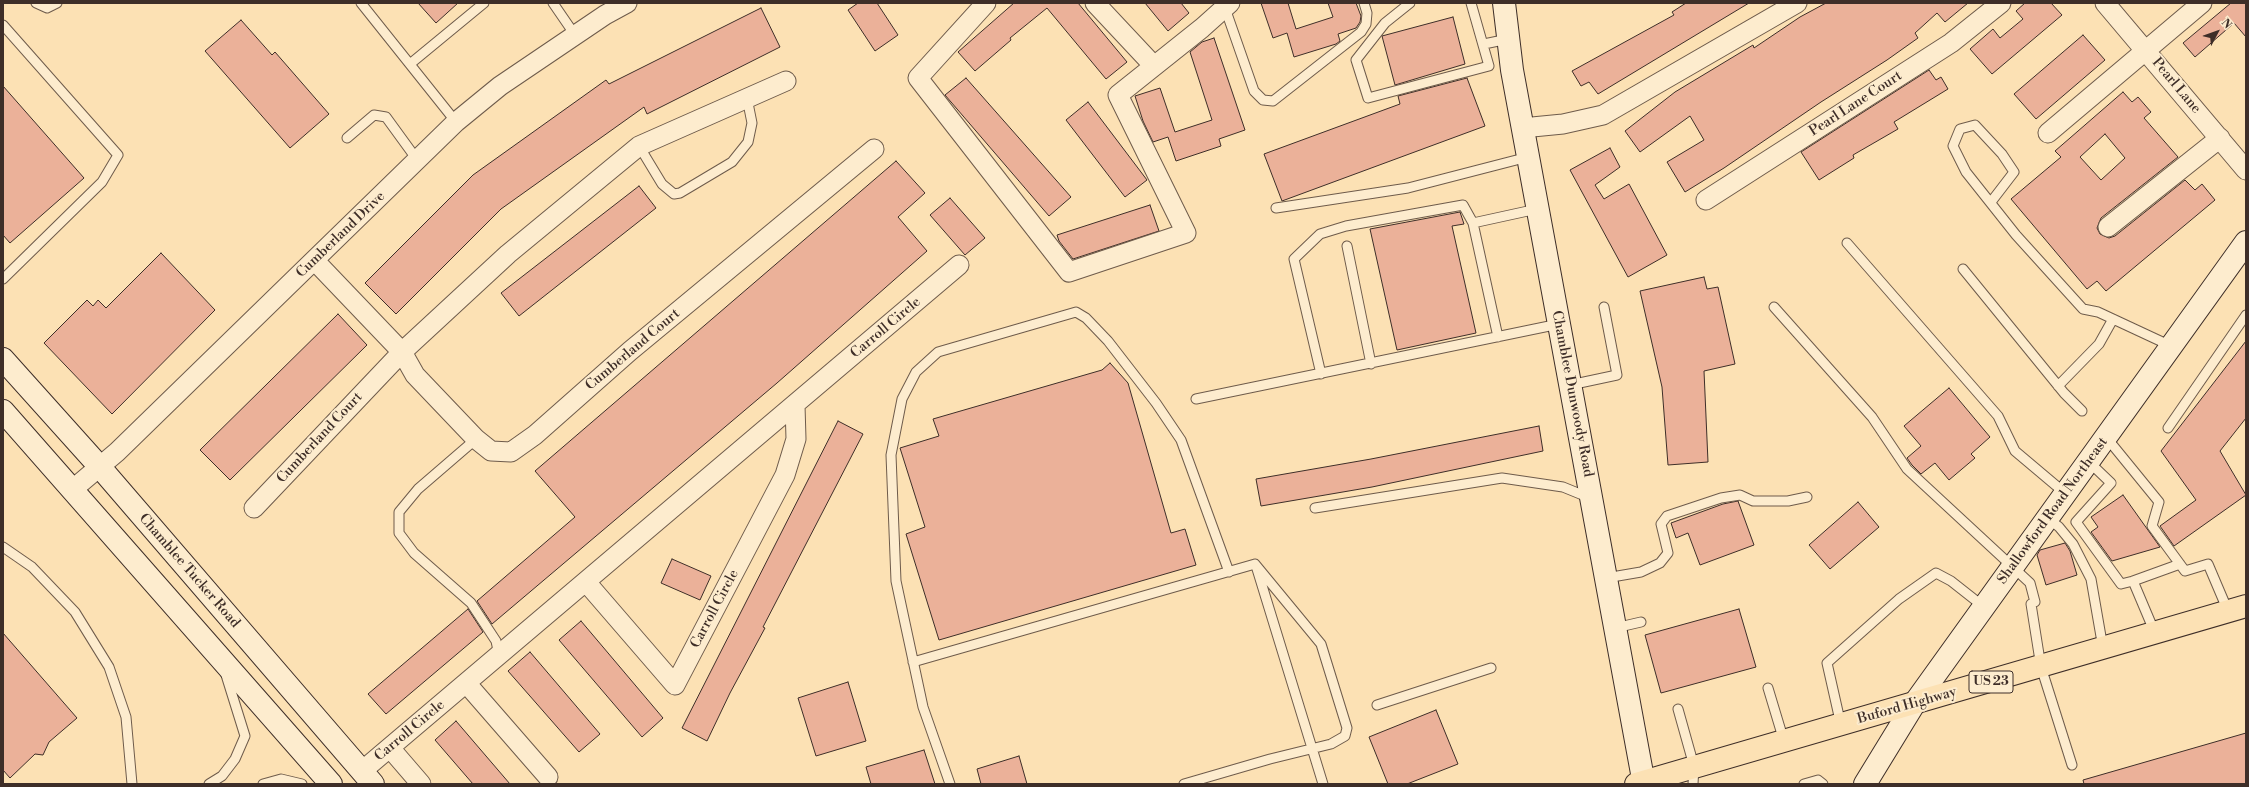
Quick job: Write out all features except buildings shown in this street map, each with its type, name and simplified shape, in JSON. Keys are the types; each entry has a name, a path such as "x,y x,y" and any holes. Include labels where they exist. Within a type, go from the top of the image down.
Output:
{"main road":[{"name":"Buford Highway","path":"1641,783 1694,775 1784,740 1914,704 2237,609"}],"street":[{"name":"Cumberland Drive","path":"72,490 117,452 418,161 456,122 500,86 605,15 627,3"},
{"path":"986,3 918,78 1069,272 1186,233 1118,95 1228,5"},
{"path":"1095,3 1154,66"},
{"name":"Chamblee Dunwoody Road","path":"1504,3 1522,128 1606,578 1641,783"},
{"path":"1522,128 1563,124 1603,115 1797,3"},
{"name":"Pearl Lane Court","path":"1706,200 1951,44 2001,3"},
{"name":"Pearl Lane","path":"2105,3 2246,170"},
{"path":"2048,133 2202,3"},
{"name":"Cumberland Court","path":"254,508 402,352 508,254 639,146 786,81"},
{"path":"2108,227 2220,138"},
{"name":"Cumberland Court","path":"315,261 402,352 415,376 476,440 491,450 511,452 535,435 630,351 874,149"},
{"name":"Shallowford Road Northeast","path":"1865,784 1914,704 2246,242"},
{"name":"Carroll Circle","path":"367,777 390,748 959,265"},
{"name":"Chamblee Tucker Road","path":"3,359 99,466 367,777"},
{"name":"Carroll Circle","path":"586,582 675,685 785,475 796,439 794,406"},
{"path":"3,411 331,784"},
{"path":"467,684 548,778"},
{"path":"390,748 421,784"}],"lane":[{"path":"36,3 46,8 57,3"},
{"path":"361,3 456,122"},
{"path":"410,64 484,3"},
{"path":"553,3 575,35"},
{"path":"1228,5 1254,91 1263,100 1273,101 1361,32 1366,24 1367,13 1364,3"},
{"path":"1410,3 1385,23 1356,60 1368,98 1489,66 1484,44 1471,3"},
{"path":"3,25 118,155 102,182 3,279"},
{"path":"1484,44 1508,39"},
{"path":"639,146 662,184 674,194 680,193 732,162 748,142 752,123 747,98"},
{"path":"348,138 374,115 386,117 418,161"},
{"path":"1991,202 2014,172 2002,154 1975,125 1960,129 1953,146 1966,172 2016,235 2083,309 2098,312 2171,346"},
{"path":"1276,208 1408,188 1528,157"},
{"path":"1321,374 1294,259 1320,234 1346,226 1462,205 1473,223 1498,337"},
{"path":"1473,223 1537,209"},
{"path":"1847,243 1998,416 2015,451 2066,494"},
{"path":"1348,246 1371,364"},
{"path":"1963,269 2058,386 2082,411"},
{"path":"1570,385 1617,375 1604,307"},
{"path":"1774,307 1872,417 1907,469 2030,583 2041,666 2072,765"},
{"path":"950,784 922,707 896,581 891,455 902,399 916,372 938,352 1076,312 1086,318 1108,341 1156,403 1181,440 1229,572"},
{"path":"2168,428 2246,315"},
{"path":"2058,386 2099,344 2113,319"},
{"path":"1196,399 1559,324"},
{"path":"2106,437 2160,502 2152,526 2185,571 2208,564 2237,609"},
{"path":"476,440 418,489 398,512 399,534 414,553 472,603 496,641 499,656"},
{"path":"2088,461 2111,483 2076,522 2121,584 2134,581 2180,564"},
{"path":"1315,508 1502,478 1563,487 1591,499"},
{"path":"1606,578 1641,572 1660,563 1668,553 1661,524 1667,516 1721,498 1740,495 1753,501 1788,500 1807,497"},
{"path":"2048,518 2059,527 2073,544 2091,579 2103,648"},
{"path":"3,548 32,567 75,612 109,667 126,717 132,784"},
{"path":"913,662 1255,564"},
{"path":"1255,564 1323,784"},
{"path":"1184,784 1270,759 1330,744 1345,736 1347,728 1326,656 1321,644 1255,564"},
{"path":"1841,725 1827,663 1899,599 1936,573 1951,581 1984,607"},
{"path":"2134,581 2154,633"},
{"path":"1615,628 1641,622"},
{"path":"209,784 224,780 245,736 222,660"},
{"path":"1377,705 1491,668"},
{"path":"1768,688 1784,740"},
{"path":"1678,710 1694,775"},
{"path":"263,784 281,780 302,784"},
{"path":"1804,784 1818,780 1823,784"}]}
